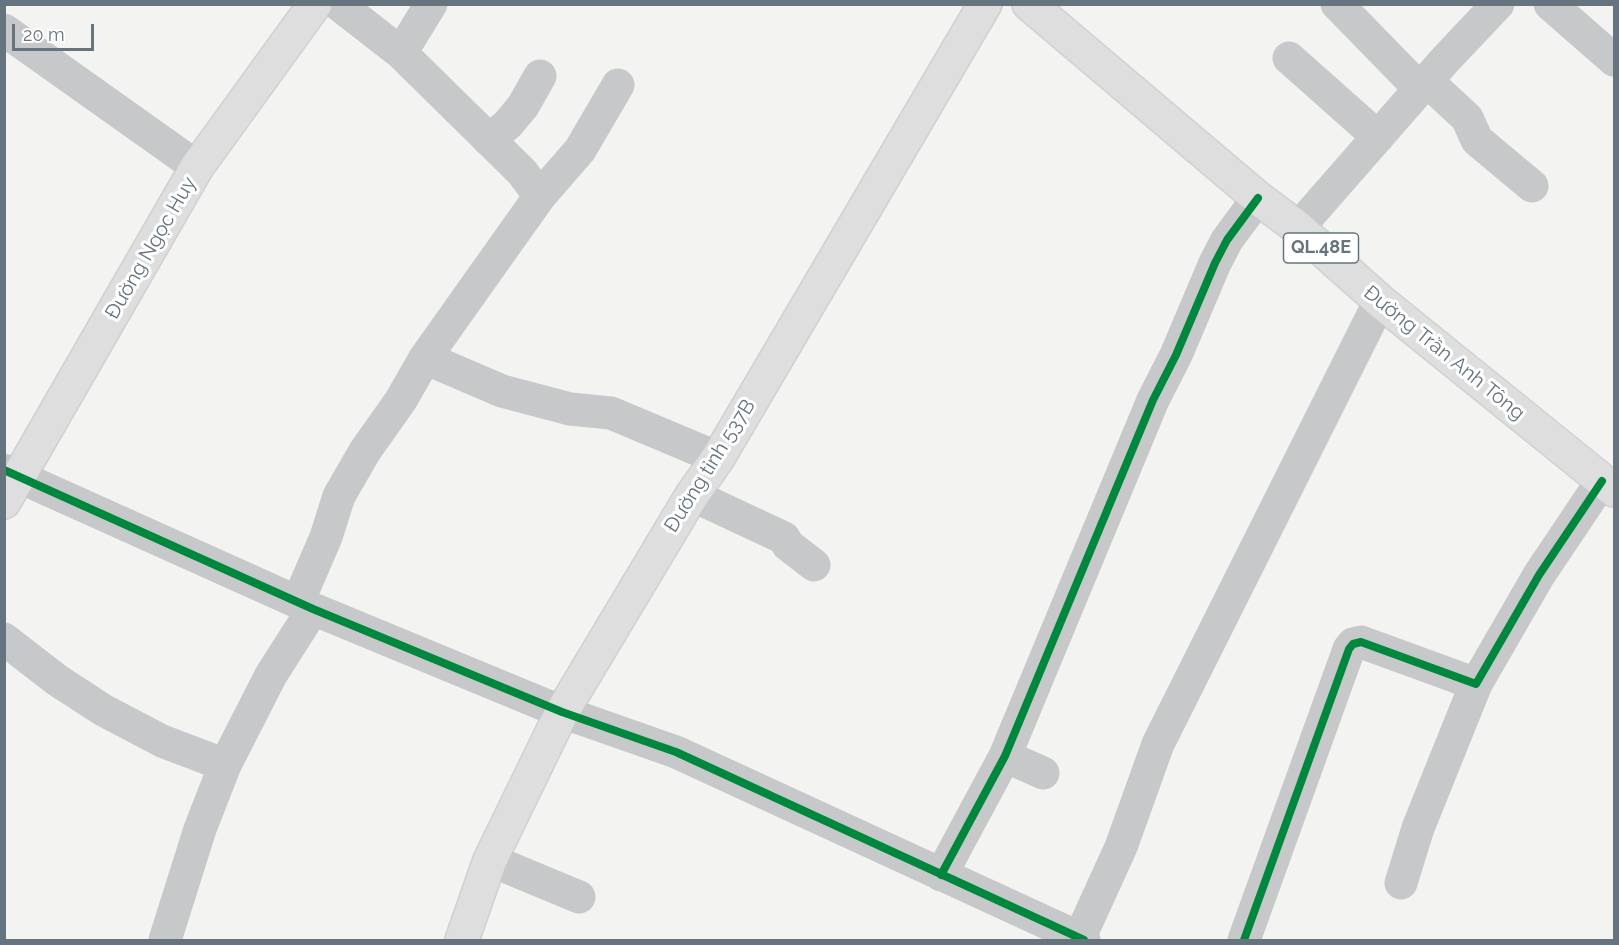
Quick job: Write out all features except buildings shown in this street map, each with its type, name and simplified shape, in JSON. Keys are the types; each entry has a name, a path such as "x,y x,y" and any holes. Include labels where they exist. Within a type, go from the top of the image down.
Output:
{"main road":[{"name":"Đường Ngọc Huy","path":"9,484 197,167 315,4"},
{"name":"Đường tỉnh 537B","path":"465,940 490,860 562,712 692,495 718,458 985,4"},
{"name":"Đường Trần Anh Tông","path":"1029,4 1258,198 1298,228 1380,301 1611,487"}],"street":[{"path":"338,4 401,53 522,172 540,196"},
{"path":"401,53 431,4"},
{"path":"1337,4 1424,85 1467,118 1473,136 1532,186"},
{"path":"1298,228 1498,4"},
{"path":"1550,4 1614,60"},
{"path":"4,30 197,167"},
{"path":"1289,58 1378,137"},
{"path":"489,140 508,124 523,106 540,76"},
{"path":"165,940 200,829 225,765 306,606 339,496 364,451 401,400 425,358 540,196 580,150 618,85"},
{"path":"941,875 1005,756 1153,400 1176,355 1202,291 1227,240 1258,198"},
{"path":"9,484 562,712 676,752 1081,940 1120,847 1158,744 1380,301"},
{"path":"425,358 502,391 570,409 611,413 718,458"},
{"path":"1401,883 1418,828 1476,684 1539,575 1611,487"},
{"path":"692,495 784,538 788,545 814,565"},
{"path":"4,639 57,680 103,710 162,741 225,765"},
{"path":"1244,940 1349,649 1353,644 1361,642 1476,684"},
{"path":"1005,756 1044,773"},
{"path":"490,860 579,897"}],"cycle path":[{"path":"941,875 1005,756 1153,400 1176,355 1215,263 1227,240 1258,198"},
{"path":"4,470 313,609 562,712 676,752 1084,940"},
{"path":"1244,940 1349,649 1353,644 1361,642 1476,684 1539,575 1602,481"}]}
